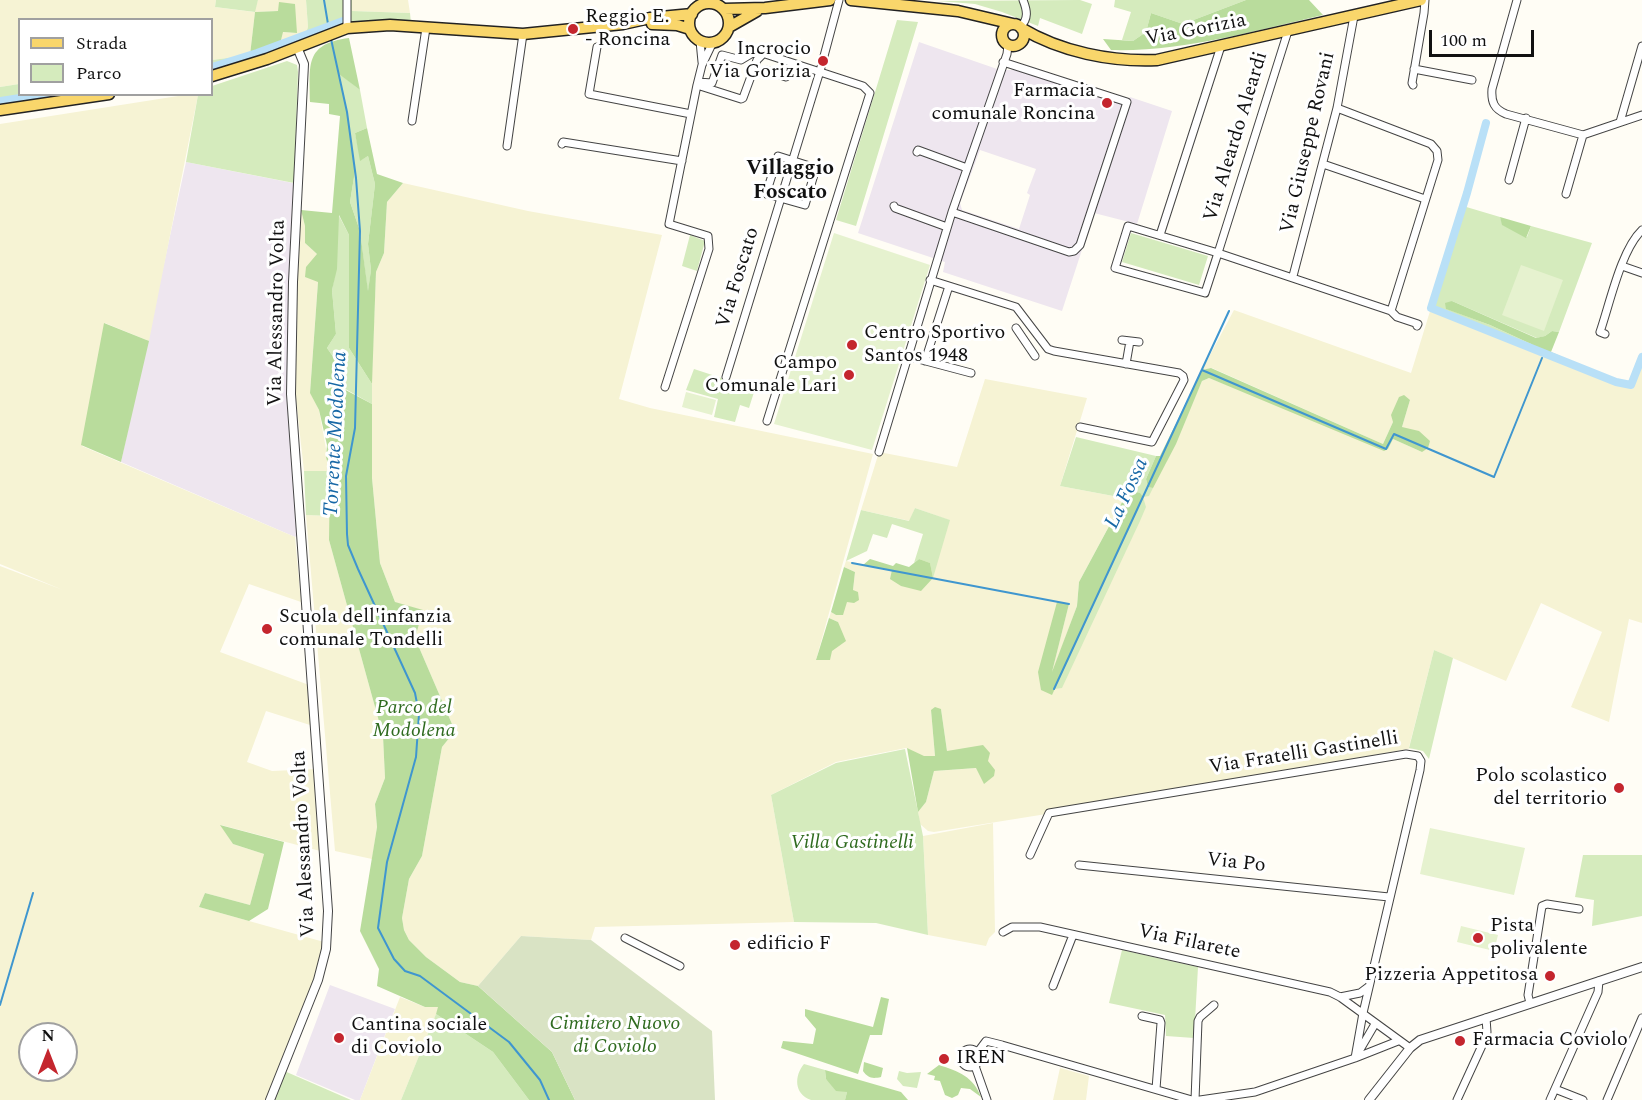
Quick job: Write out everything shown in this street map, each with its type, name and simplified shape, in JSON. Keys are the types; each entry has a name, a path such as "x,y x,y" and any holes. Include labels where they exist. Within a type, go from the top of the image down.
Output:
{"main road":[{"path":"718,5 728,17 729,27 725,35 713,42 700,41 690,29 689,21 696,8 704,2 765,8 830,0"},
{"name":"Via Gorizia","path":"851,0 941,9 982,17 1018,27 1047,42 1087,53 1134,61 1176,56 1423,0"},
{"path":"729,27 765,8"},
{"path":"623,24 650,18 692,14"},
{"path":"982,17 996,25 1009,42"},
{"path":"213,76 267,59 344,29 390,25 523,34 623,24 664,24 690,29"},
{"path":"1018,27 1023,37 1009,42 1005,28 1018,27"},
{"name":"Via Gorizia","path":"1009,42 1047,42"},
{"path":"0,110 95,96"}],"street":[{"path":"344,29 347,0"},
{"name":"Via Foscato","path":"726,377 782,198 839,0"},
{"path":"1018,27 1025,22 1027,12 1023,0"},
{"path":"1413,85 1424,13 1423,0"},
{"path":"1517,0 1492,89 1491,98 1494,106 1500,111 1582,135 1642,115"},
{"name":"Via Giuseppe Rovani","path":"1293,276 1337,108 1354,16"},
{"path":"412,121 426,28"},
{"name":"Via Aleardo Aleardi","path":"1218,253 1128,226 1115,268 1206,294 1288,31"},
{"path":"507,146 523,34"},
{"path":"700,41 702,65"},
{"path":"665,387 709,249 708,236 669,224 697,84 702,65 713,42"},
{"path":"879,452 930,280 1009,42"},
{"path":"1160,235 1221,46"},
{"path":"1620,122 1642,46"},
{"name":"Via Alessandro Volta","path":"270,1100 311,1001 321,973 326,949 327,889 310,648 313,625 310,599 304,582 290,374 304,64 297,47"},
{"path":"597,47 589,94 691,114"},
{"path":"711,86 722,55 741,60 754,52 764,53 863,86 870,97 767,421"},
{"path":"697,84 711,86 741,99 757,60 764,53"},
{"path":"766,70 782,76 783,60"},
{"path":"952,212 1069,252 1074,251 1080,245 1127,102 1003,62"},
{"path":"1414,69 1472,80"},
{"path":"1337,108 1435,146 1437,151 1438,160 1392,311"},
{"path":"1509,180 1526,118"},
{"path":"1566,194 1582,135"},
{"path":"562,144 562,142 682,161"},
{"path":"917,152 918,150 967,168"},
{"path":"778,156 792,161 816,168 806,205 766,194 778,156"},
{"path":"1323,164 1425,199"},
{"path":"894,206 947,227"},
{"path":"1605,333 1600,332 1622,266 1630,244 1642,230"},
{"path":"1218,253 1293,276 1392,311 1397,317 1418,324 1417,326"},
{"path":"1622,266 1642,273"},
{"path":"930,280 1016,307 1048,349 1179,373 1183,376 1184,380 1152,442 1080,428"},
{"path":"925,361 949,286"},
{"path":"1016,328 1035,356"},
{"path":"1024,340 1035,331"},
{"path":"1126,364 1126,340 1139,342"},
{"path":"907,356 971,373"},
{"name":"Via Fratelli Gastinelli","path":"1030,855 1049,813 1413,754 1419,757 1421,764 1389,897 1355,1058"},
{"name":"Via Po","path":"1079,865 1389,897"},
{"path":"1530,1003 1528,995 1541,908 1547,904 1579,909"},
{"name":"Via Filarete","path":"1003,932 1012,927 1030,926 1330,992 1363,1013"},
{"path":"1053,986 1073,935"},
{"path":"625,938 680,966"},
{"path":"1369,1100 1410,1048 1420,1040 1642,967"},
{"path":"1550,1100 1598,992 1599,981"},
{"path":"1340,997 1360,993 1369,987"},
{"path":"977,1053 986,1041 1193,1100 1198,1021 1214,1005"},
{"path":"1363,1013 1410,1048"},
{"path":"1142,1016 1160,1020 1161,1023 1156,1089"},
{"path":"1457,1100 1485,1039 1486,1018"},
{"path":"1607,1100 1642,1018"},
{"path":"1355,1058 1376,1024"},
{"path":"1200,1100 1256,1096 1398,1041"},
{"path":"967,1049 973,1049 977,1053 979,1061 975,1066 965,1066 961,1057 967,1049"},
{"path":"975,1066 987,1100"},
{"path":"1555,1089 1582,1100"}],"shaded area":[{"path":"0,0 216,0 215,7 254,12 258,0 306,0 308,27 306,33 280,44 282,32 296,33 278,11 255,12 250,55 213,60 213,18 18,18 18,84 0,87"},
{"path":"352,0 408,0 410,13 352,11"},
{"path":"919,42 1000,70 1026,70 1127,102 1130,97 1172,111 1137,224 1094,213 1062,311 943,272 945,262 858,233","holes":["980,150 1036,169 1027,193 1030,195 1019,229 962,210 960,203"]},
{"path":"178,96 198,96 149,341 105,323 82,446 295,537 301,602 249,584 220,652 309,685 310,725 266,711 247,762 272,771 318,769 324,852 221,825 233,844 264,854 250,905 205,893 199,907 324,942 313,984 266,1100 0,1100 0,566 63,590 0,564 0,124"},
{"path":"186,162 298,184 291,394 300,533 295,537 121,462"},
{"path":"403,183 528,211 662,235 619,399 650,408 873,454 816,660 838,622 829,618 831,612 836,615 853,590 855,572 844,567 846,561 892,570 901,586 949,520 915,508 910,521 861,510 879,452 957,467 985,379 1087,398 1060,486 1124,498 1079,582 1077,606 1050,679 1069,604 1058,602 1047,692 1143,497 1165,465 1202,381 1209,378 1388,449 1393,439 1422,452 1402,427 1410,400 1393,422 1383,444 1212,368 1202,370 1234,310 1411,373 1431,308 1533,348 1552,359 1558,355 1633,389 1642,365 1642,623 1629,619 1609,722 1571,707 1602,632 1541,603 1506,681 1434,650 1409,747 1413,748 1065,811 934,832 928,831 920,824 918,812 926,802 934,771 977,768 994,776 947,751 941,709 931,710 935,756 924,757 906,748 836,762 771,795 794,922 595,927 591,940 521,936 478,986 460,982 426,957 409,940 402,918 409,879 422,856 442,747 455,731 415,638 395,602 380,563 372,478 372,371 376,272 384,253 387,202"},
{"path":"298,197 305,226 305,243 317,254 318,282 310,392 319,410 330,471 304,471 295,390"},
{"path":"306,515 331,516 329,540 383,736 385,778 375,804 377,827 372,859 335,851"},
{"path":"993,823 995,932 989,938 986,946 928,935 923,836"},
{"path":"330,985 395,1009 360,1100 355,1100 296,1075"},
{"path":"400,997 425,1007 439,1007 401,1100 360,1100"},
{"path":"1060,1068 1089,1076 1086,1100 1053,1100"}],"green space":[{"path":"216,0 258,0 255,12 215,7"},
{"path":"306,0 352,0 352,11 410,13 411,23 347,24 213,68 213,60 250,55 306,33 308,27"},
{"path":"1080,0 1092,4 1082,34 1040,18 1038,26 975,4 938,1"},
{"path":"1115,0 1246,0 1183,24 1151,13 1146,32 1133,41 1122,40 1131,12 1114,7"},
{"path":"1246,0 1309,0 1323,15 1244,34 1165,48 1111,50 1103,39 1133,41 1146,32 1151,13 1183,24"},
{"path":"279,2 295,4 297,33 283,32 280,44 250,55 255,12 278,11"},
{"path":"897,20 918,22 856,226 836,220"},
{"name":"Parco del Modolena","path":"349,38 360,90 339,74 355,171 350,202 360,231 368,291 371,270 368,244 375,184 368,156 360,161 355,133 367,128 377,174 403,183 387,202 384,253 376,272 372,384 349,348 349,235 339,215 337,269 332,290 336,334 327,348 341,368 340,387 372,404 372,478 380,563 395,602 423,610 415,638 455,731 442,747 422,856 409,879 402,918 404,930 409,940 426,957 460,982 478,986 552,1052 575,1100 529,1100 493,1052 436,1014 438,1007 425,1007 377,986 379,969 360,931 377,827 375,804 385,778 383,736 329,540 330,471 326,457 327,445 319,410 310,393 318,282 305,277 306,267 317,254 305,243 305,226 301,210 332,213 340,116 329,114 329,104 310,102 310,67 317,51 324,45"},
{"path":"287,61 297,65 294,183 186,162 198,96 213,96 213,86"},
{"path":"339,73 360,90 367,128 355,133 361,160 368,156 375,184 368,244 371,270 368,294 360,231 350,202 355,171"},
{"path":"18,84 18,96 59,96 0,104 0,87"},
{"path":"1463,206 1500,217 1503,225 1527,237 1531,226 1592,243 1559,332 1552,331 1537,338 1452,301 1447,309 1490,325 1531,344 1533,348 1431,308"},
{"path":"338,214 349,235 349,348 372,384 372,404 340,386 341,368 327,348 336,334 332,290 336,269"},
{"path":"1500,217 1531,226 1526,238 1502,225"},
{"name":"Centro Sportivo Santos 1948","path":"834,233 930,265 872,450 774,424"},
{"path":"1131,233 1208,256 1199,285 1122,262"},
{"path":"690,235 705,241 697,271 682,266"},
{"path":"1521,265 1563,280 1544,331 1502,315"},
{"path":"1452,301 1536,338 1552,331 1559,332 1551,352 1558,355 1552,359 1535,352 1531,344 1490,325 1446,309 1445,303"},
{"path":"104,323 149,341 121,462 81,445"},
{"path":"1211,368 1383,444 1393,422 1391,415 1399,397 1404,395 1410,400 1402,427 1419,431 1430,441 1428,448 1422,452 1393,439 1388,449 1384,451 1209,378 1202,381 1176,444 1153,488 1148,487 1146,479 1156,456 1160,456 1202,370"},
{"path":"694,369 755,389 749,408 740,405 735,422 714,417 718,399 686,390"},
{"path":"686,392 716,400 712,415 682,407"},
{"path":"1076,437 1156,456 1146,479 1148,487 1153,488 1149,496 1143,497 1146,507 1140,521 1062,688 1054,689 1128,491 1124,498 1060,486"},
{"path":"304,471 330,471 331,516 306,515"},
{"path":"1128,491 1140,493 1143,497 1052,695 1041,690 1038,672 1057,602 1069,604 1052,672 1077,606 1079,582"},
{"path":"915,508 950,520 933,578 930,563 919,559 914,563 923,534 892,524 887,538 873,534 867,551 846,561 861,510 909,521"},
{"path":"870,559 893,566 896,563 909,567 919,559 930,563 933,578 921,591 901,586 890,579 892,570 863,565"},
{"path":"844,567 855,572 853,590 858,592 859,600 854,603 847,602 843,615 836,615 831,612"},
{"path":"829,618 838,622 846,641 832,651 830,660 816,660"},
{"path":"1434,650 1453,658 1429,759 1423,751 1409,748"},
{"path":"935,707 941,709 947,751 983,745 990,753 988,761 995,770 994,776 984,784 976,768 934,771 926,802 918,812 907,748 924,756 935,756 931,710"},
{"name":"Villa Gastinelli","path":"905,749 923,836 928,935 876,923 794,922 771,795 836,763"},
{"path":"220,825 284,842 268,909 249,921 199,907 205,893 250,905 264,854 233,844"},
{"path":"1430,828 1525,848 1514,895 1420,874"},
{"path":"1583,855 1642,855 1642,916 1592,926 1594,900 1575,897"},
{"name":"Pista polivalente","path":"1461,926 1498,935 1494,951 1457,942"},
{"name":"Cimitero Nuovo di Coviolo","path":"521,936 591,940 712,1031 715,1100 575,1100 552,1052 478,986"},
{"path":"1122,950 1198,967 1194,1038 1166,1036 1165,1015 1109,1003"},
{"path":"881,997 889,999 882,1035 870,1035 858,1074 781,1048 783,1041 813,1044 816,1029 805,1016 805,1009 873,1027"},
{"path":"436,1014 493,1052 529,1100 401,1100"},
{"path":"864,1062 883,1068 881,1077 869,1077 863,1071"},
{"path":"804,1064 825,1070 826,1079 847,1092 845,1100 811,1100 801,1094 797,1079"},
{"path":"939,1065 959,1072 970,1080 981,1097 970,1089 961,1088 958,1095 952,1098 945,1095 940,1081 934,1080 935,1076 927,1074"},
{"path":"282,1070 351,1100 270,1100"},
{"path":"825,1070 901,1092 908,1100 845,1100 847,1092 836,1091 826,1079"},
{"path":"899,1071 921,1072 917,1088 903,1086 897,1079"}],"waterway":[{"name":"Torrente Modolena","path":"324,0 329,30"},
{"path":"213,67 343,21"},
{"name":"Torrente Modolena","path":"331,39 347,112 360,231 355,428 346,476 348,545 415,693 419,714 416,757 387,862 378,928 394,959 405,971 420,976 509,1042 540,1080 549,1100"},
{"path":"0,101 33,96"},
{"path":"1486,123 1431,308 1616,382 1631,385 1642,357"},
{"name":"La Fossa","path":"1054,689 1229,311"},
{"path":"1202,370 1386,449 1394,434 1494,477 1542,358"},
{"path":"852,563 1069,604"},
{"path":"0,1005 33,893"}],"place":[{"name":"Reggio E. - Roncina","path":"573,29"},
{"name":"Incrocio Via Gorizia","path":"823,61"},
{"name":"Farmacia comunale Roncina","path":"1107,103"},
{"name":"Centro Sportivo Santos 1948","path":"852,345"},
{"name":"Campo Comunale Lari","path":"849,375"},
{"name":"Scuola dell'infanzia comunale Tondelli","path":"267,629"},
{"name":"Polo scolastico del territorio","path":"1619,788"},
{"name":"Pista polivalente","path":"1478,938"},
{"name":"edificio F","path":"735,945"},
{"name":"Pizzeria Appetitosa","path":"1550,976"},
{"name":"Cantina sociale di Coviolo","path":"339,1038"},
{"name":"Farmacia Coviolo","path":"1460,1041"},
{"name":"IREN","path":"944,1059"}],"district":[{"name":"Villaggio Foscato","path":"790,182"}]}
